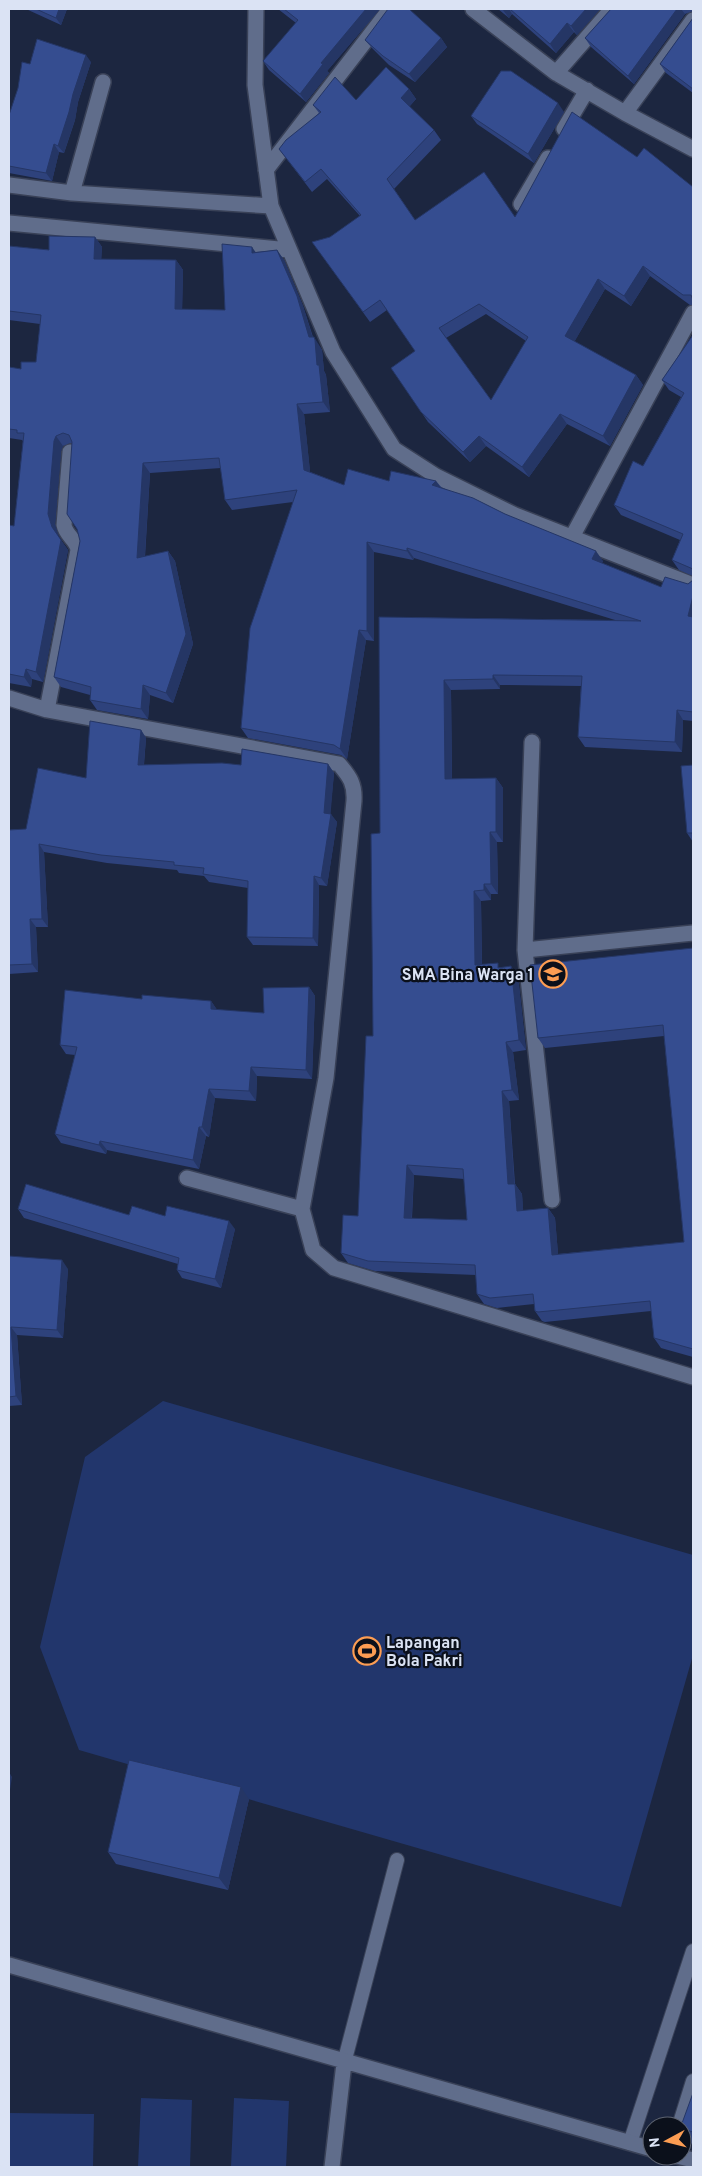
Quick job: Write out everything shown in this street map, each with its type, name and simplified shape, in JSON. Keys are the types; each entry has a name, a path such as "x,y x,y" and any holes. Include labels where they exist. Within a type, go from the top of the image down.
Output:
{"street":[{"path":"256,9 255,85 271,206 333,352 394,449 444,481 515,515 693,585"},
{"path":"266,170 390,9"},
{"path":"473,9 556,73 625,113 693,149"},
{"path":"556,73 612,9"},
{"path":"625,113 693,20"},
{"path":"72,193 103,82"},
{"path":"521,204 587,90"},
{"path":"9,186 72,193 271,206"},
{"path":"9,223 289,250"},
{"path":"572,537 693,313"},
{"path":"47,710 78,550 77,545 66,532 64,525 70,452"},
{"path":"9,698 47,710 339,764 351,778 355,788 326,1078 302,1209 313,1250 334,1268 693,1376"},
{"path":"532,742 526,950 552,1200"},
{"path":"526,950 693,933"},
{"path":"187,1178 302,1209"},
{"path":"9,1966 344,2063 642,2146"},
{"path":"332,2167 344,2063"}],"lane":[{"path":"344,2063 398,1860"},
{"path":"630,2143 693,1951"},
{"path":"682,2116 693,2081"}],"shaded area":[{"name":"Lapangan Bola Pakri","path":"163,1401 693,1555 693,1655 621,1907 79,1750 40,1647 85,1457"},
{"path":"141,2098 192,2100 190,2167 138,2167"},
{"path":"234,2098 289,2101 286,2167 231,2167"},
{"path":"9,2113 94,2114 93,2167 9,2167"}],"building":[{"path":"36,9 59,9 56,18"},
{"path":"284,9 366,9 321,63 323,64 300,94 263,61 298,20"},
{"path":"388,9 409,9 441,38 409,74 383,56 365,40"},
{"path":"510,9 586,9 571,26 567,23 550,44"},
{"path":"611,9 677,9 628,76 585,38"},
{"path":"693,18 693,89 660,64"},
{"path":"37,39 86,55 58,146 54,144 46,173 9,166 9,115 18,88 22,62 30,64"},
{"path":"386,67 409,89 401,98 434,130 387,179 415,220 484,172 515,217 572,112 637,157 644,148 693,187 693,300 691,295 683,295 643,266 624,296 598,279 565,336 636,375 603,436 560,414 522,467 479,436 463,452 421,412 391,368 415,351 380,300 363,312 312,242 330,237 361,215 321,169 305,182 279,149 286,140 321,112 313,105 335,77 356,100","holes":["479,304 528,337 491,400 439,328"]},
{"path":"501,71 511,71 558,103 528,154 471,116"},
{"path":"49,236 95,237 94,259 176,260 175,309 225,310 222,244 252,247 252,253 277,250 297,296 309,337 314,337 317,365 319,365 323,402 297,404 304,470 344,485 348,469 389,481 391,471 436,481 432,485 473,498 505,514 596,551 592,559 661,587 665,577 688,584 693,580 693,596 688,616 693,617 693,712 677,710 675,742 578,737 582,676 493,675 493,679 444,680 445,779 496,778 496,832 490,832 491,884 484,884 484,890 474,891 475,965 498,963 498,968 511,966 519,1040 506,1042 512,1090 502,1091 508,1184 515,1184 517,1211 548,1208 552,1255 684,1242 663,1025 538,1038 530,965 693,948 693,1349 654,1338 650,1301 538,1312 535,1311 533,1294 490,1298 477,1294 475,1265 368,1261 341,1253 343,1215 358,1216 366,1036 373,1036 371,834 380,833 379,617 641,621 407,548 407,551 367,542 367,631 359,630 340,749 334,745 241,728 250,628 297,490 225,500 219,458 143,463 137,558 168,551 186,634 166,693 143,685 141,709 90,700 91,687 54,677 80,541 77,529 67,514 72,442 69,435 63,433 56,436 54,441 48,514 52,527 61,540 36,672 26,669 24,677 9,674 9,525 14,526 24,433 17,433 17,430 9,429 9,367 21,369 21,362 36,362 41,315 9,311 9,246 49,250","holes":["407,1165 463,1169 467,1220 404,1218"]},
{"path":"693,335 693,569 672,560 683,534 614,505 633,461 643,466 684,393 662,380"},
{"path":"90,721 141,730 138,765 222,763 241,765 242,749 328,764 324,813 331,814 321,878 314,876 313,938 247,937 248,881 203,874 204,868 174,865 174,862 101,855 39,844 42,919 30,919 32,964 9,965 9,830 26,829 38,768 86,778"},
{"path":"693,765 693,833 687,833 681,766"},
{"path":"309,987 306,1070 251,1067 249,1091 209,1089 202,1127 199,1127 193,1160 100,1141 99,1145 55,1134 77,1047 60,1045 65,990 142,999 142,995 211,1001 211,1009 264,1013 263,988"},
{"path":"26,1184 129,1215 132,1206 165,1216 167,1206 229,1221 215,1279 177,1270 179,1258 18,1209"},
{"path":"9,1256 62,1260 57,1330 11,1327 16,1396 9,1397"},
{"path":"129,1760 241,1787 219,1878 108,1852"},
{"path":"693,2093 693,2132 692,2116 685,2116"}],"place":[{"name":"SMA Bina Warga 1","path":"553,974"},
{"name":"Lapangan Bola Pakri","path":"367,1651"}]}
